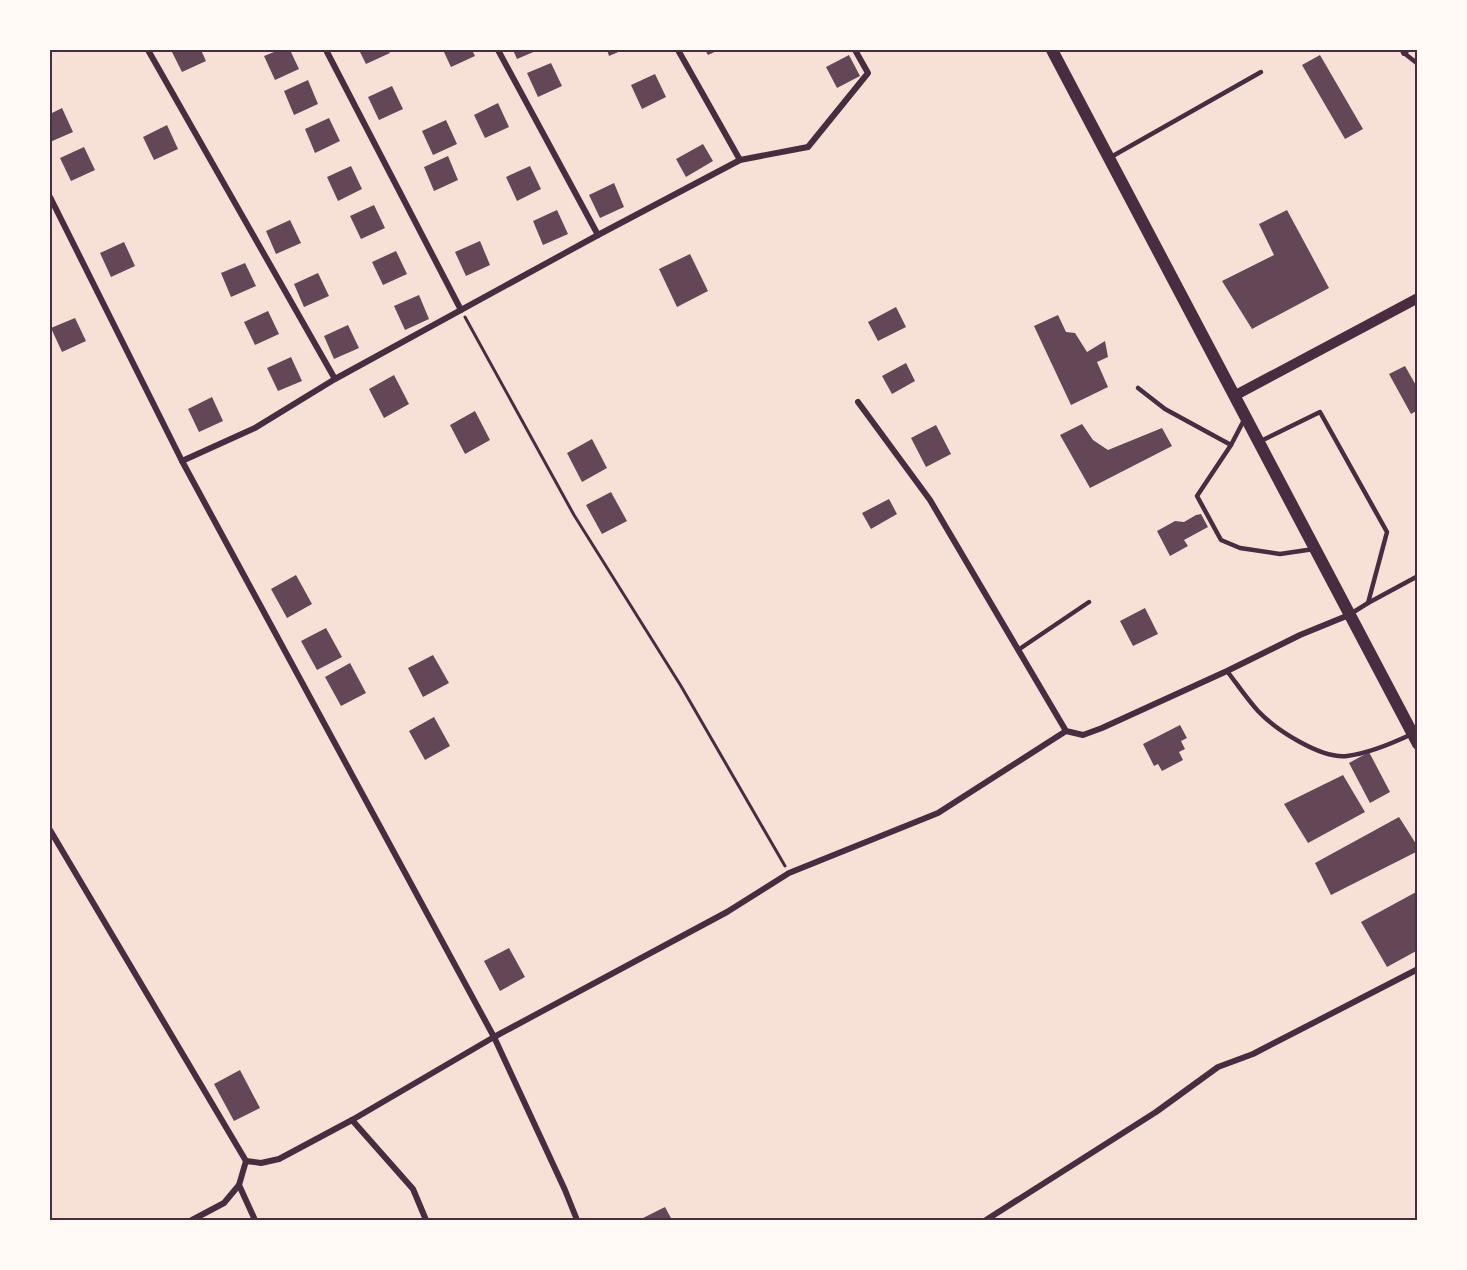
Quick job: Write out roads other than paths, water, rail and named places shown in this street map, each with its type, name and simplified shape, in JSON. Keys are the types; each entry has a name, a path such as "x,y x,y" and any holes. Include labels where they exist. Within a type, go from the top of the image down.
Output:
{"main road":[{"path":"1052,50 1415,739"}],"street":[{"path":"148,50 335,379"},
{"path":"326,50 461,310"},
{"path":"498,50 598,235"},
{"path":"678,50 740,160"},
{"path":"182,461 255,428 335,379 740,160 808,147 868,73 855,50"},
{"path":"50,197 182,461 494,1037 565,1190 577,1221"},
{"path":"1234,396 1418,298"},
{"path":"858,402 930,500 1066,731"},
{"path":"246,1161 261,1163 279,1159 352,1120 494,1037 727,912 789,873 938,813 1066,731 1083,735 1102,728 1300,635 1349,615"},
{"path":"50,830 246,1161 239,1185 224,1203 192,1221"},
{"path":"986,1221 1156,1112 1218,1067 1253,1054 1418,969"},
{"path":"352,1120 413,1189 426,1221"},
{"path":"239,1185 255,1221"}],"lane":[{"path":"1405,51 1418,64"},
{"path":"1109,159 1261,72"},
{"path":"1138,388 1165,408 1231,445"},
{"path":"1259,442 1320,412 1387,532 1368,603"},
{"path":"1245,417 1231,445 1197,496 1221,540 1240,548 1280,554 1315,549"},
{"path":"1349,615 1418,576"},
{"path":"1018,650 1089,602"},
{"path":"1227,671 1259,712 1290,736 1317,751 1344,756 1415,739"}]}
